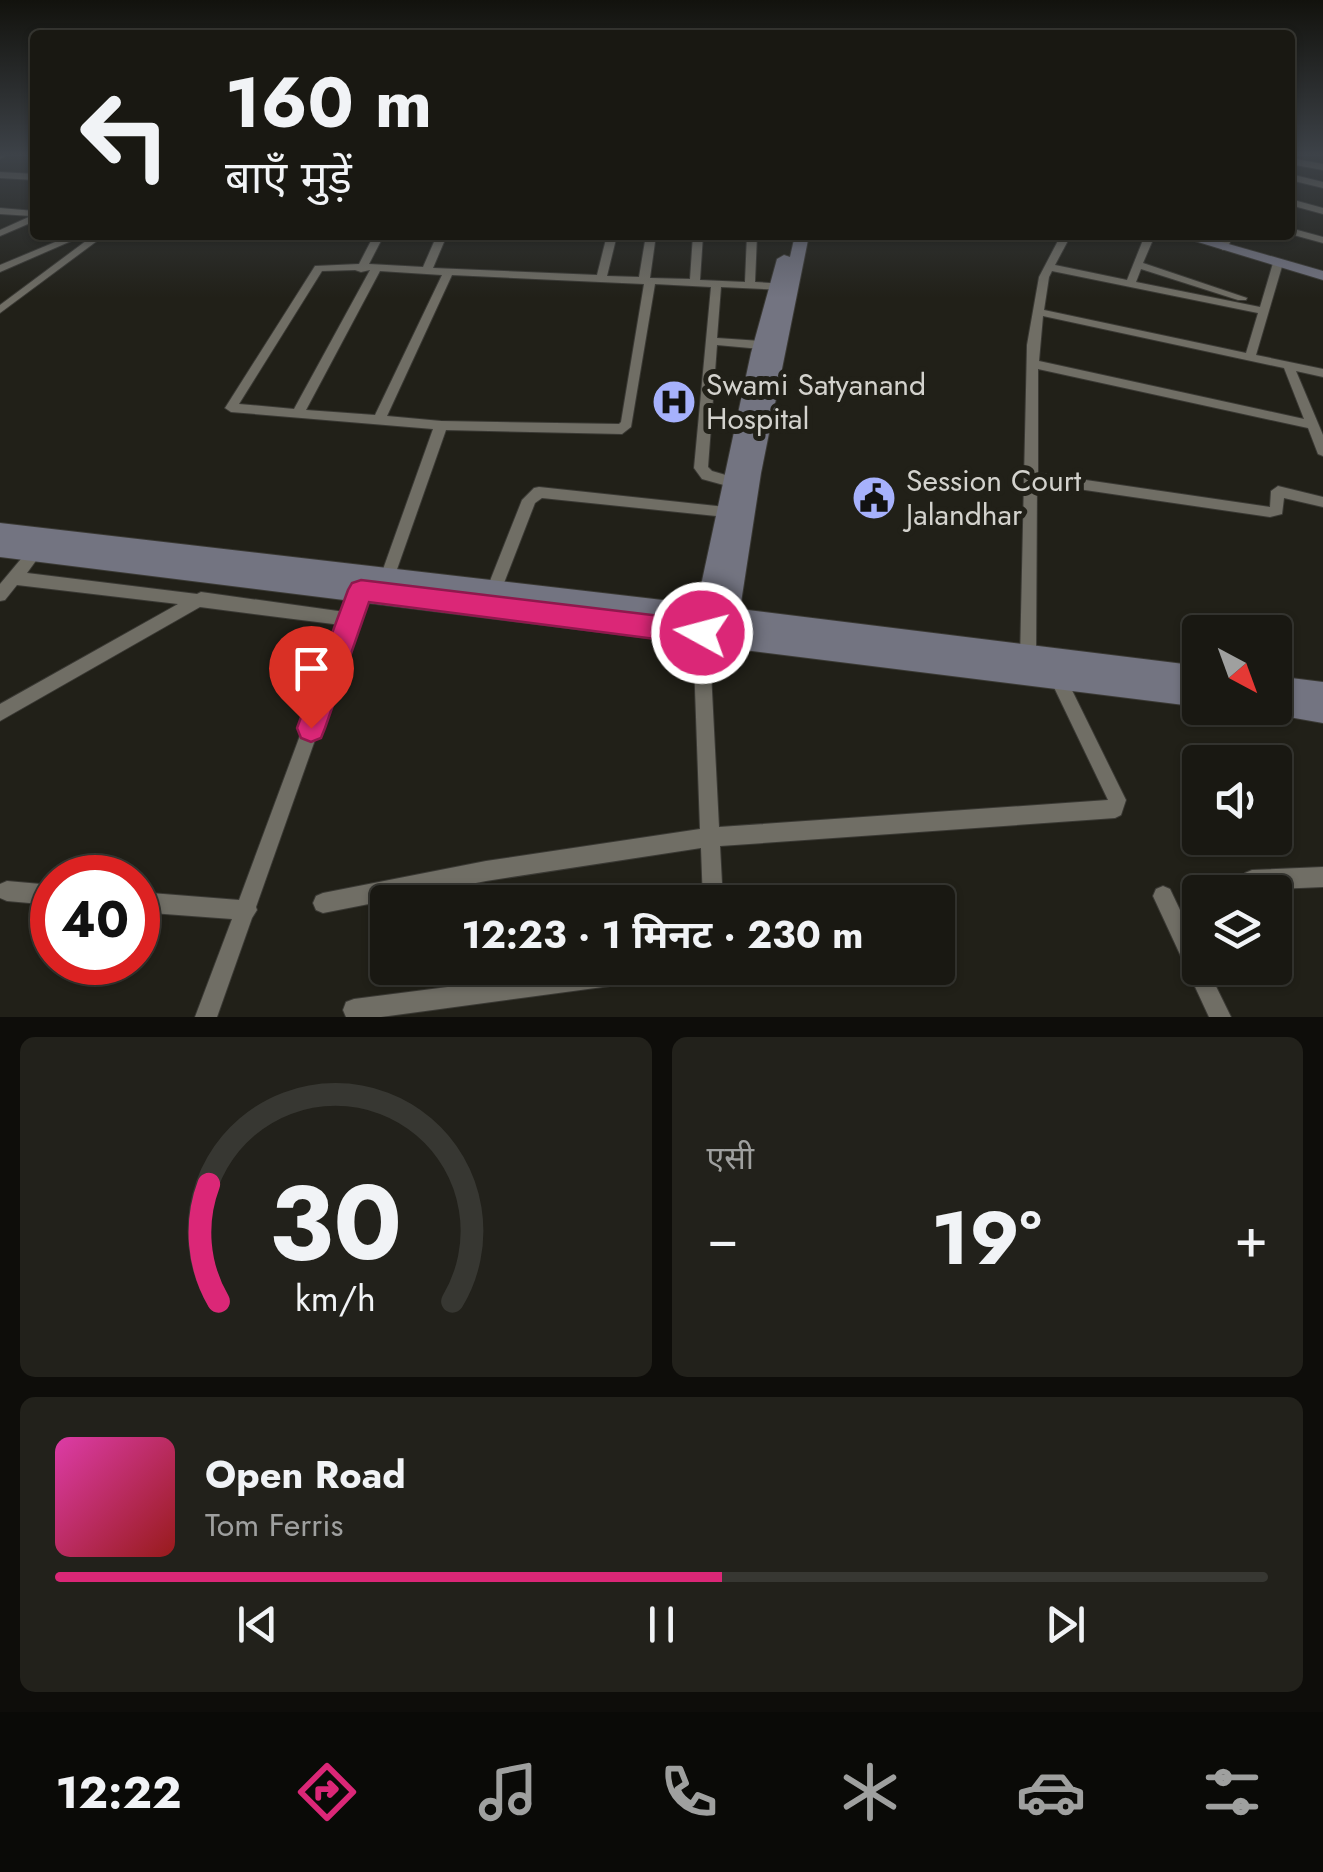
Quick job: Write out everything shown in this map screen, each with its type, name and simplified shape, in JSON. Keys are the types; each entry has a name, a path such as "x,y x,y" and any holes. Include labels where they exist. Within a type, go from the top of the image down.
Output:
{"street":[{"path":"1295,203 1323,211"},
{"path":"0,212 30,215"},
{"path":"0,234 30,219"},
{"path":"1295,232 1323,240"},
{"path":"0,269 68,240"},
{"path":"0,310 93,240"},
{"path":"298,413 368,270 377,240"},
{"path":"426,272 440,240"},
{"path":"602,279 611,240"},
{"path":"651,240 647,281 626,424 622,429 442,425 230,408 316,270 448,272 602,279 647,281 695,283 750,286 783,287"},
{"path":"695,283 698,240"},
{"path":"750,286 752,240"},
{"path":"715,626 789,240"},
{"path":"712,885 709,837 715,626 726,512 731,482 750,439 760,349 800,240"},
{"path":"1028,665 1033,364 1038,312 1049,267 1063,240"},
{"path":"1130,284 1148,240"},
{"path":"1225,241 1278,264 1323,276"},
{"path":"1250,357 1278,264"},
{"path":"1138,265 1265,308"},
{"path":"1049,267 1265,308"},
{"path":"379,419 448,272"},
{"path":"716,284 702,468 707,476 731,482"},
{"path":"1038,312 1323,373"},
{"path":"711,344 760,349"},
{"path":"1033,364 1312,425"},
{"path":"1288,364 1323,451"},
{"path":"388,575 442,425"},
{"path":"1031,477 1270,512 1277,510 1278,491 1323,502"},
{"path":"492,597 528,500 539,492 726,512"},
{"path":"0,531 388,575 492,597"},
{"path":"0,548 361,590 492,597 1028,665 1182,676"},
{"path":"0,595 36,552"},
{"path":"14,578 350,619"},
{"path":"206,1017 361,590"},
{"path":"0,713 201,599"},
{"path":"1028,665 1058,679 1182,694"},
{"path":"323,902 486,871 709,837 1114,809 1117,800 1113,790 1058,679"},
{"path":"1292,688 1323,693"},
{"path":"1292,708 1323,711"},
{"path":"1292,878 1323,876"},
{"path":"7,891 30,893"},
{"path":"1164,896 1220,1017"},
{"path":"160,904 247,910"},
{"path":"354,1010 542,985"}],"place":[{"name":"Swami Satyanand Hospital","path":"674,402"},
{"name":"Session Court Jalandhar","path":"874,498"}],"route":[{"path":"311,728 361,590 702,633"}]}
